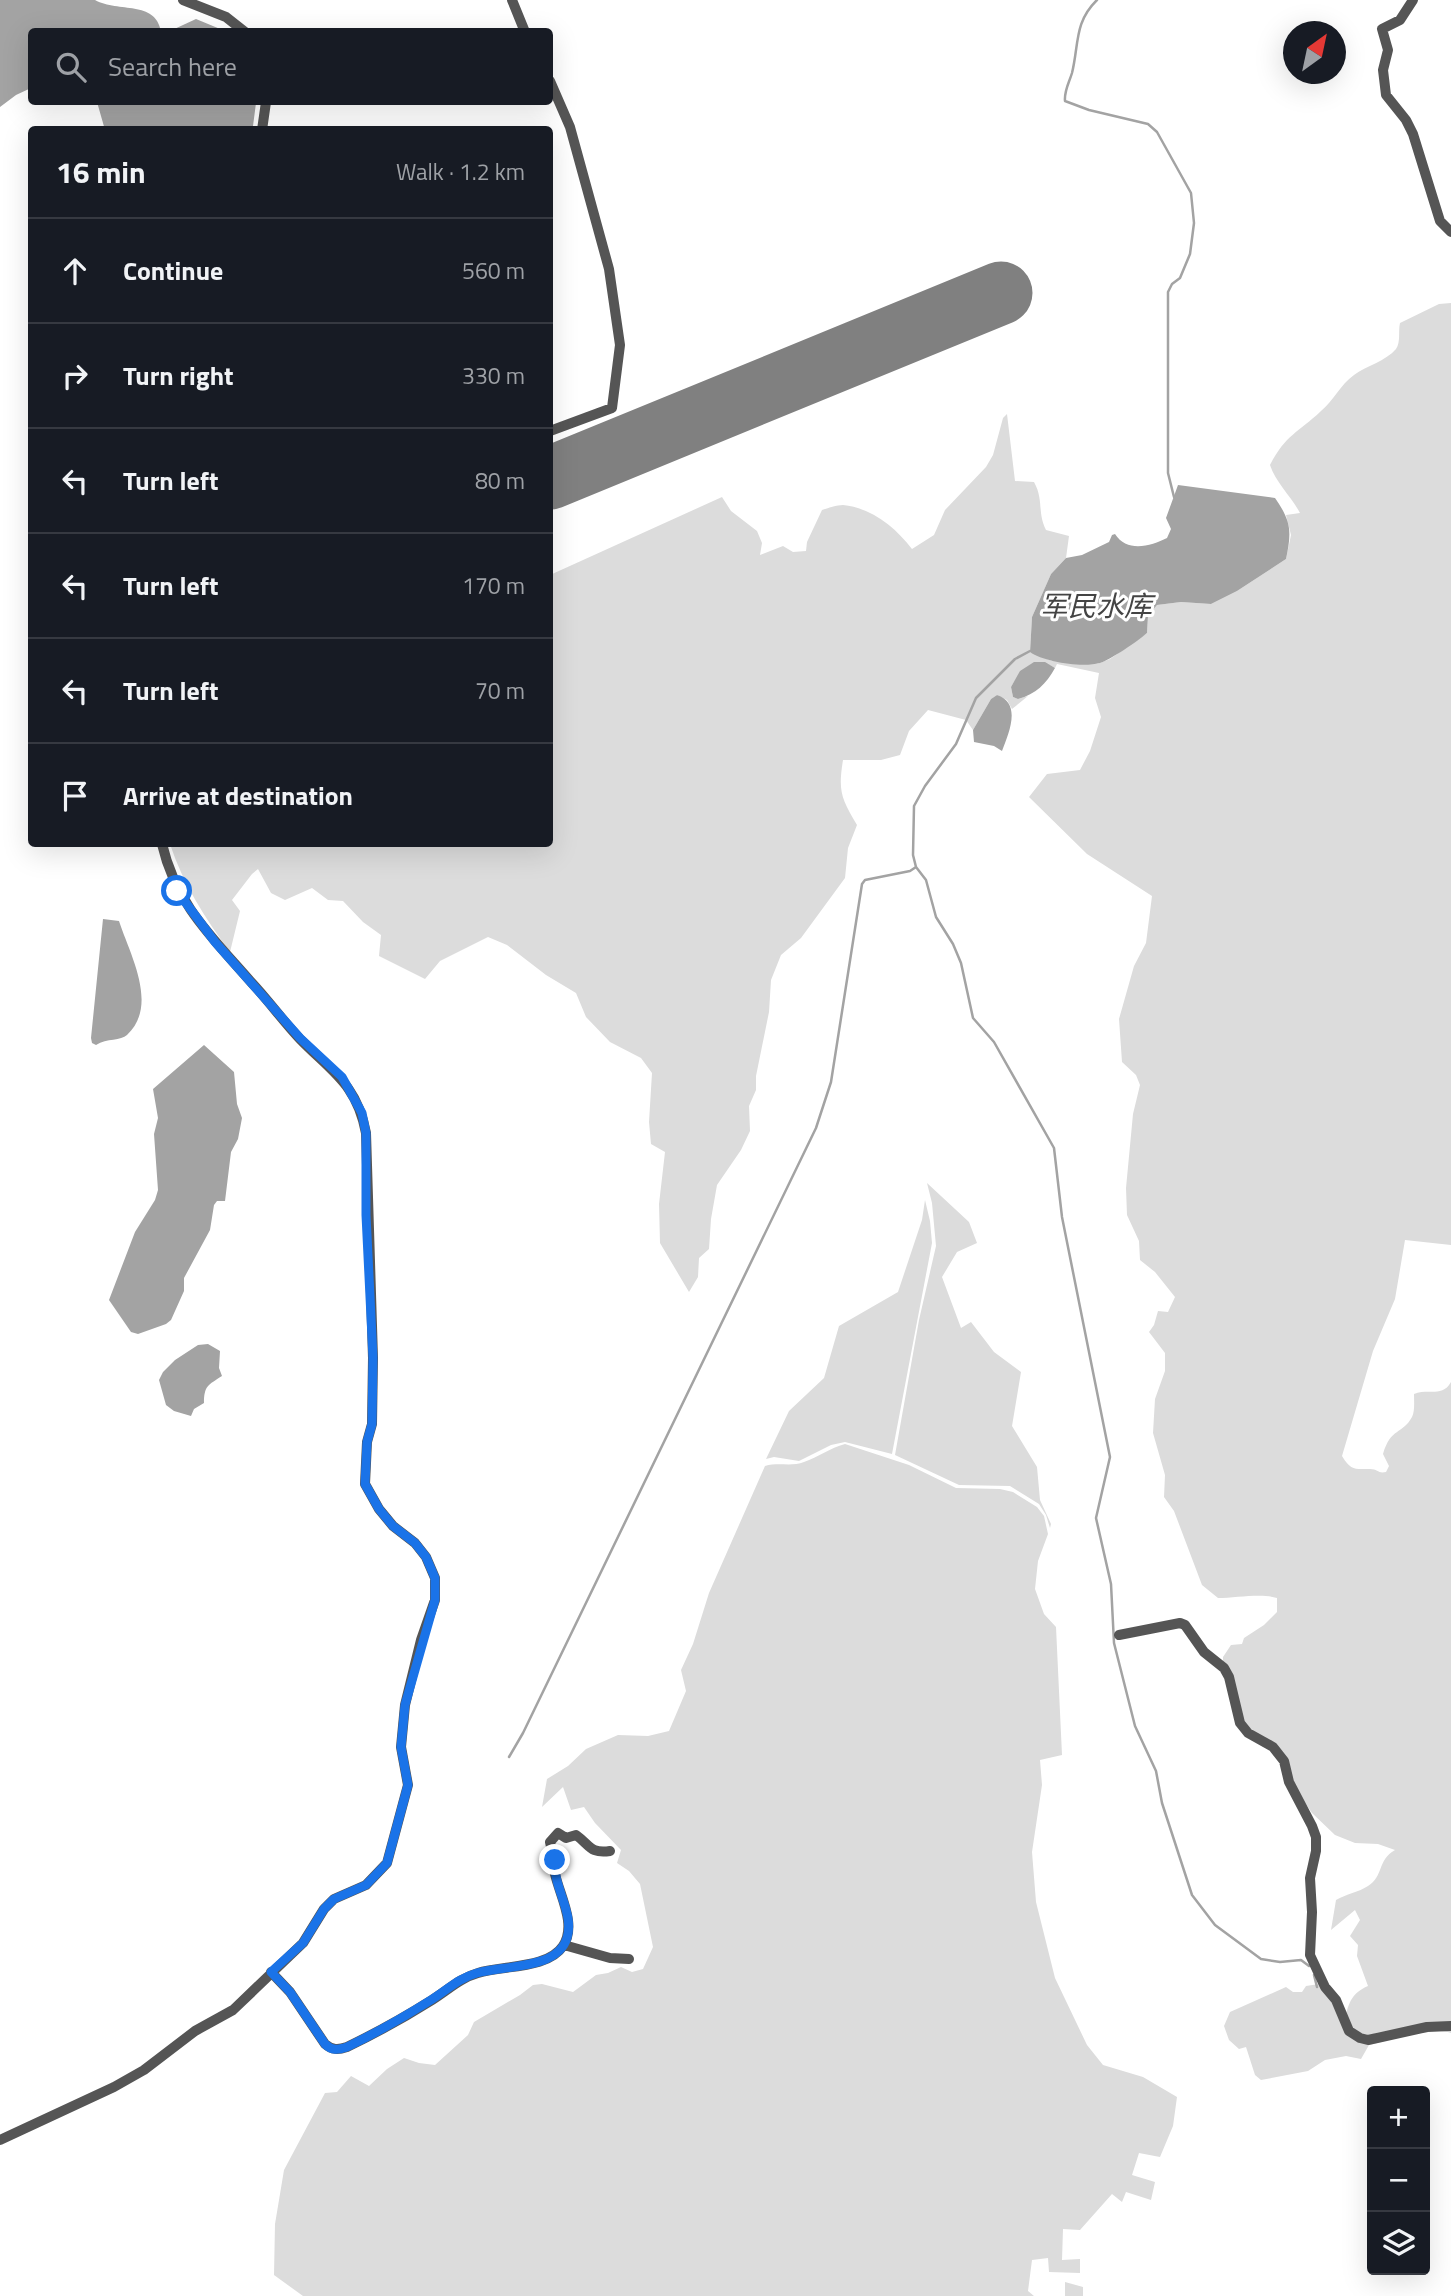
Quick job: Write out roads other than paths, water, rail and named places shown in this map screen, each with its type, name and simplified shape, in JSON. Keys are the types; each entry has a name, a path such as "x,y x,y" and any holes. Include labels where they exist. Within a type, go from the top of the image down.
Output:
{"street":[{"path":"183,0 226,18 240,28"},
{"path":"512,0 523,28"},
{"path":"1413,0 1400,20 1382,29 1388,50 1383,77 1386,95 1406,120 1413,134 1440,221 1451,232"},
{"path":"553,89 570,127 604,249 620,353 612,408 553,430"},
{"path":"263,126 266,105"},
{"path":"0,2140 114,2087 144,2070 195,2031 233,2010 303,1943 324,1909 334,1899 366,1885 387,1863 408,1785 401,1747 405,1705 435,1600 435,1578 426,1557 415,1543 393,1526 379,1509 365,1484 367,1442 372,1424 373,1358 366,1215 366,1133 362,1113 342,1077 300,1038 193,915 177,891 163,847"},
{"path":"1119,1635 1180,1623 1185,1625 1204,1652 1224,1668 1229,1677 1240,1723 1248,1733 1279,1752 1289,1782 1315,1837 1316,1850 1310,1878 1310,1955 1325,1987 1336,2000 1349,2031 1360,2038 1368,2039 1427,2027 1451,2026"},
{"path":"271,1972 290,1992 325,2044 338,2050 401,2018 464,1978 497,1968 550,1959 564,1945 569,1922 554,1871 555,1860 550,1843 558,1833 566,1838 576,1835 590,1849 599,1853 610,1851"},
{"path":"564,1945 610,1958 629,1959"}],"water":[{"path":"0,0 95,0 144,11 157,21 160,28 28,28 28,89 0,107"},
{"path":"196,19 218,28 176,28"},
{"path":"98,105 256,105 253,126 104,126"},
{"name":"军民水库","path":"1178,485 1275,498 1289,527 1286,559 1237,591 1211,604 1181,602 1157,605 1148,616 1147,633 1100,663 1064,663 1044,659 1030,652 1032,617 1051,574 1066,558 1082,555 1109,542 1115,534 1126,544 1133,546 1147,545 1167,538 1171,529 1166,518"},
{"path":"1034,662 1045,662 1055,668 1044,684 1035,691 1018,699 1013,697 1011,687 1020,671"},
{"path":"997,695 1009,705 1012,719 1002,751 994,746 974,742 973,730 991,699"},
{"path":"103,919 119,921 139,979 141,1009 136,1023 127,1035 96,1045 91,1038"},
{"path":"204,1045 234,1072 237,1104 242,1118 238,1139 231,1152 225,1201 217,1201 214,1205 210,1230 184,1278 184,1291 171,1320 138,1334 131,1332 109,1300 135,1232 155,1200 158,1190 154,1134 158,1118 153,1089"},
{"path":"208,1344 220,1351 219,1368 222,1376 208,1386 204,1403 194,1409 191,1416 174,1411 166,1405 159,1380 163,1372 175,1360 198,1345"}],"waterway":[{"path":"1097,0 1084,17 1078,34 1065,101 1089,110 1148,124 1157,132 1191,193 1194,223 1190,254 1180,278 1172,284 1168,292 1168,473 1174,497"},
{"path":"1030,651 1015,659 976,698 956,744 925,786 914,806 913,855 916,867 926,880 936,917 961,963 973,1018 994,1042 1054,1148 1062,1217 1110,1457 1096,1518 1111,1584 1114,1643 1135,1726 1156,1771 1162,1803 1192,1895 1215,1925 1261,1959 1280,1962 1301,1960 1309,1966"},
{"path":"509,1757 816,1128 831,1082 862,884 865,880 910,871 916,867"},
{"path":"1314,1975 1317,1987"}]}
